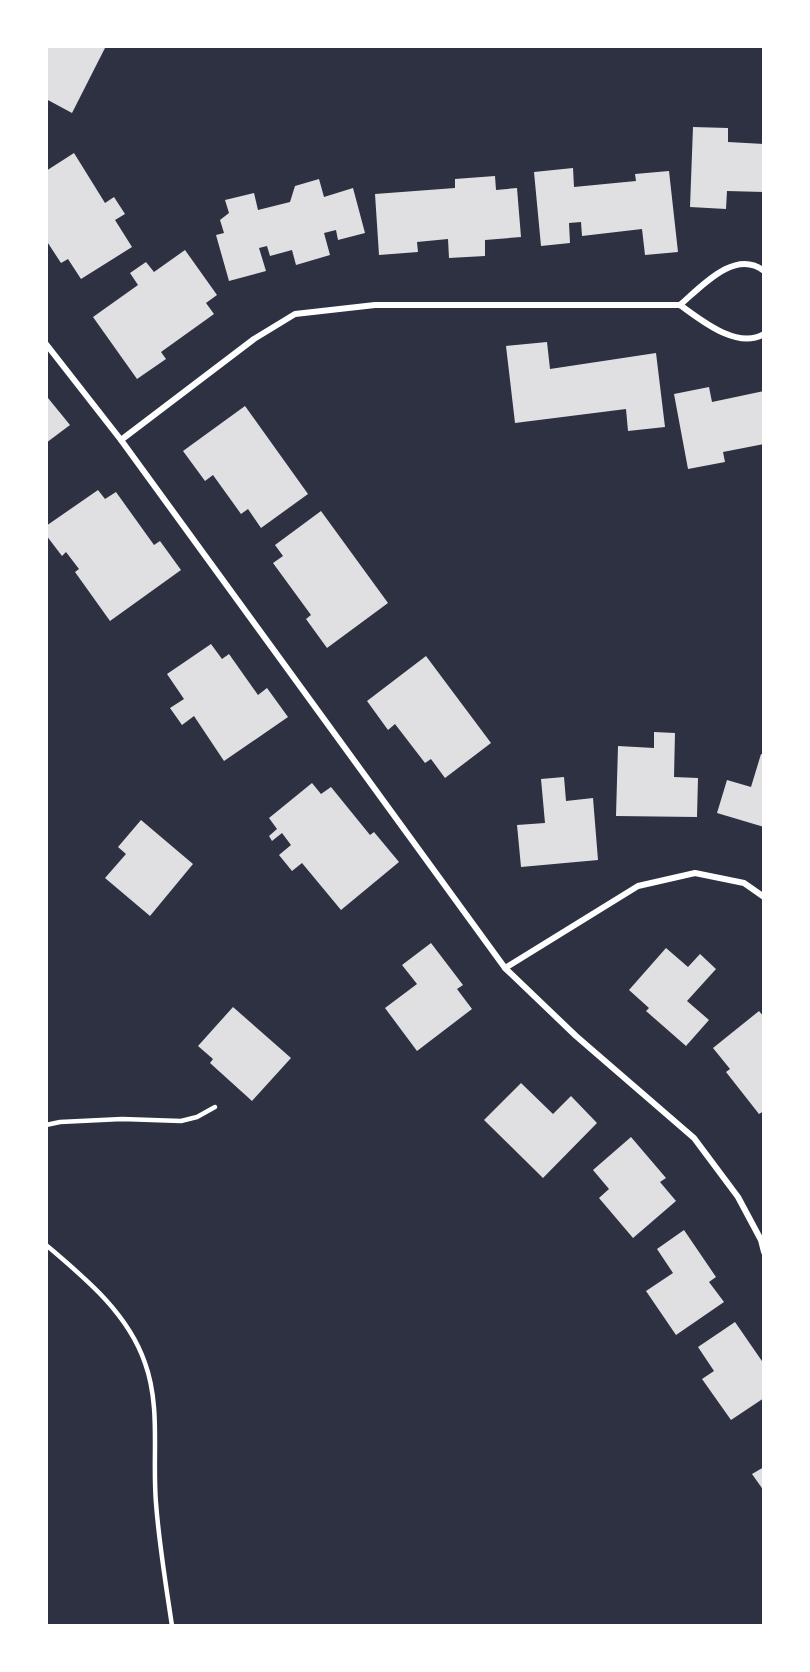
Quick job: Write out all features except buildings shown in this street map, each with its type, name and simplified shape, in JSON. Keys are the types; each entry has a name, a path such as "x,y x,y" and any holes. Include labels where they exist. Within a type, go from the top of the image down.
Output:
{"street":[{"path":"680,305 712,276 737,264 756,265 764,271"},
{"path":"121,440 254,339 295,314 375,305 680,305 707,325 733,337 757,338 764,334"},
{"path":"46,344 121,440 505,968 576,1036 694,1138 738,1197 762,1241 764,1252"},
{"path":"505,968 638,886 695,873 744,883 764,897"}],"lane":[{"path":"46,1125 60,1122 122,1119 181,1121 197,1117 216,1107"},
{"path":"46,1245 103,1297 121,1319 145,1362 152,1387 156,1503 172,1626"}]}
